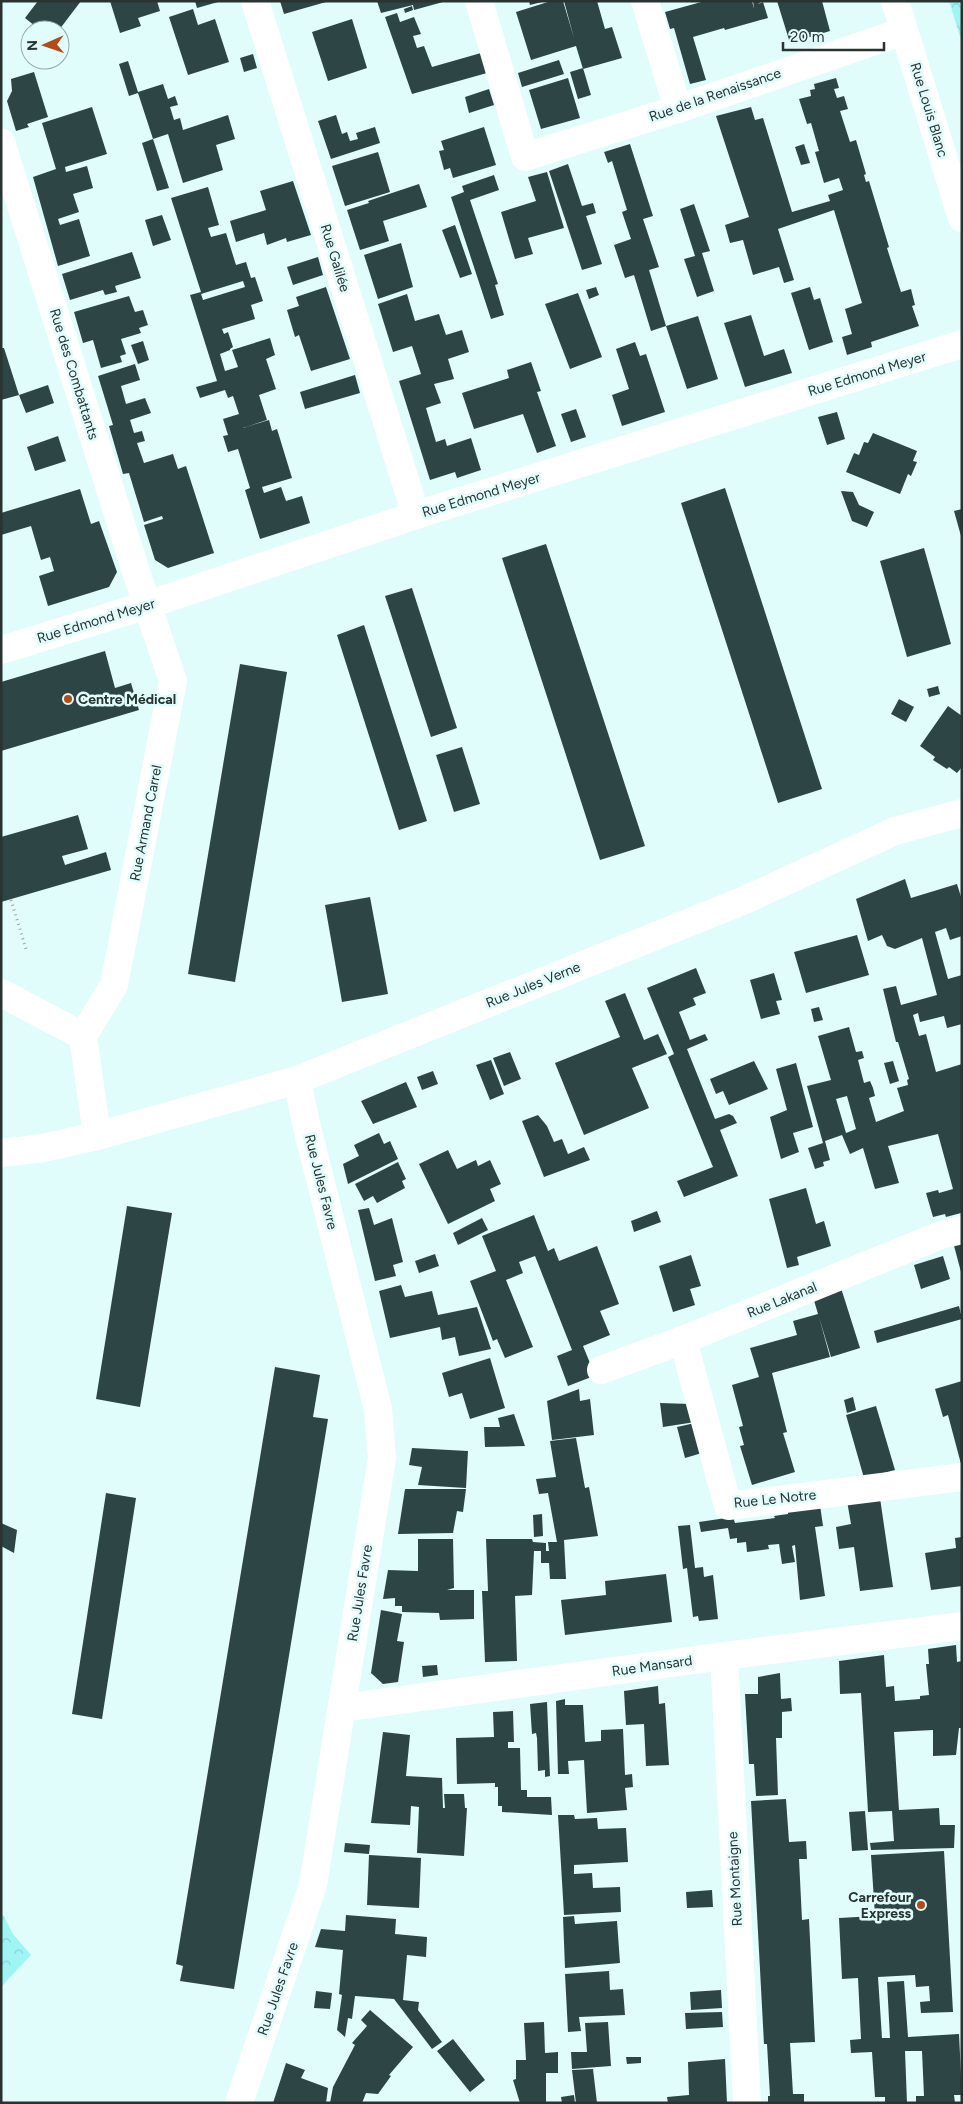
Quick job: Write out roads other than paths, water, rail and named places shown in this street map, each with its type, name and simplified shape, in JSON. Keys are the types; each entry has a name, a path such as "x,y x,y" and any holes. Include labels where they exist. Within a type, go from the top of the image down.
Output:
{"street":[{"name":"Rue Galilée","path":"255,1 416,515"},
{"name":"Rue de la Renaissance","path":"479,1 526,157 678,109 904,31"},
{"path":"645,1 678,109"},
{"name":"Rue Louis Blanc","path":"895,1 962,218"},
{"name":"Rue des Combattants","path":"1,142 146,605"},
{"name":"Rue Edmond Meyer","path":"1,650 146,605 416,515 962,344"},
{"name":"Rue Armand Carrel","path":"83,1036 114,985 174,681 146,605"},
{"name":"Rue Jules Verne","path":"1,1154 43,1148 97,1136 297,1080 745,900 895,832 962,813"},
{"path":"1,993 83,1036 97,1136"},
{"name":"Rue Jules Favre","path":"239,2103 313,1885 382,1458 378,1409 307,1128 297,1080"},
{"name":"Rue Lakanal","path":"601,1370 683,1340 941,1235 962,1230"},
{"name":"Rue Le Notre","path":"683,1340 728,1506 962,1477"},
{"name":"Rue Mansard","path":"342,1708 962,1626"},
{"name":"Rue Montaigne","path":"724,1656 747,2103"}],"place":[{"name":"Centre Médical","path":"68,699"},
{"name":"Carrefour Express","path":"921,1905"}]}
